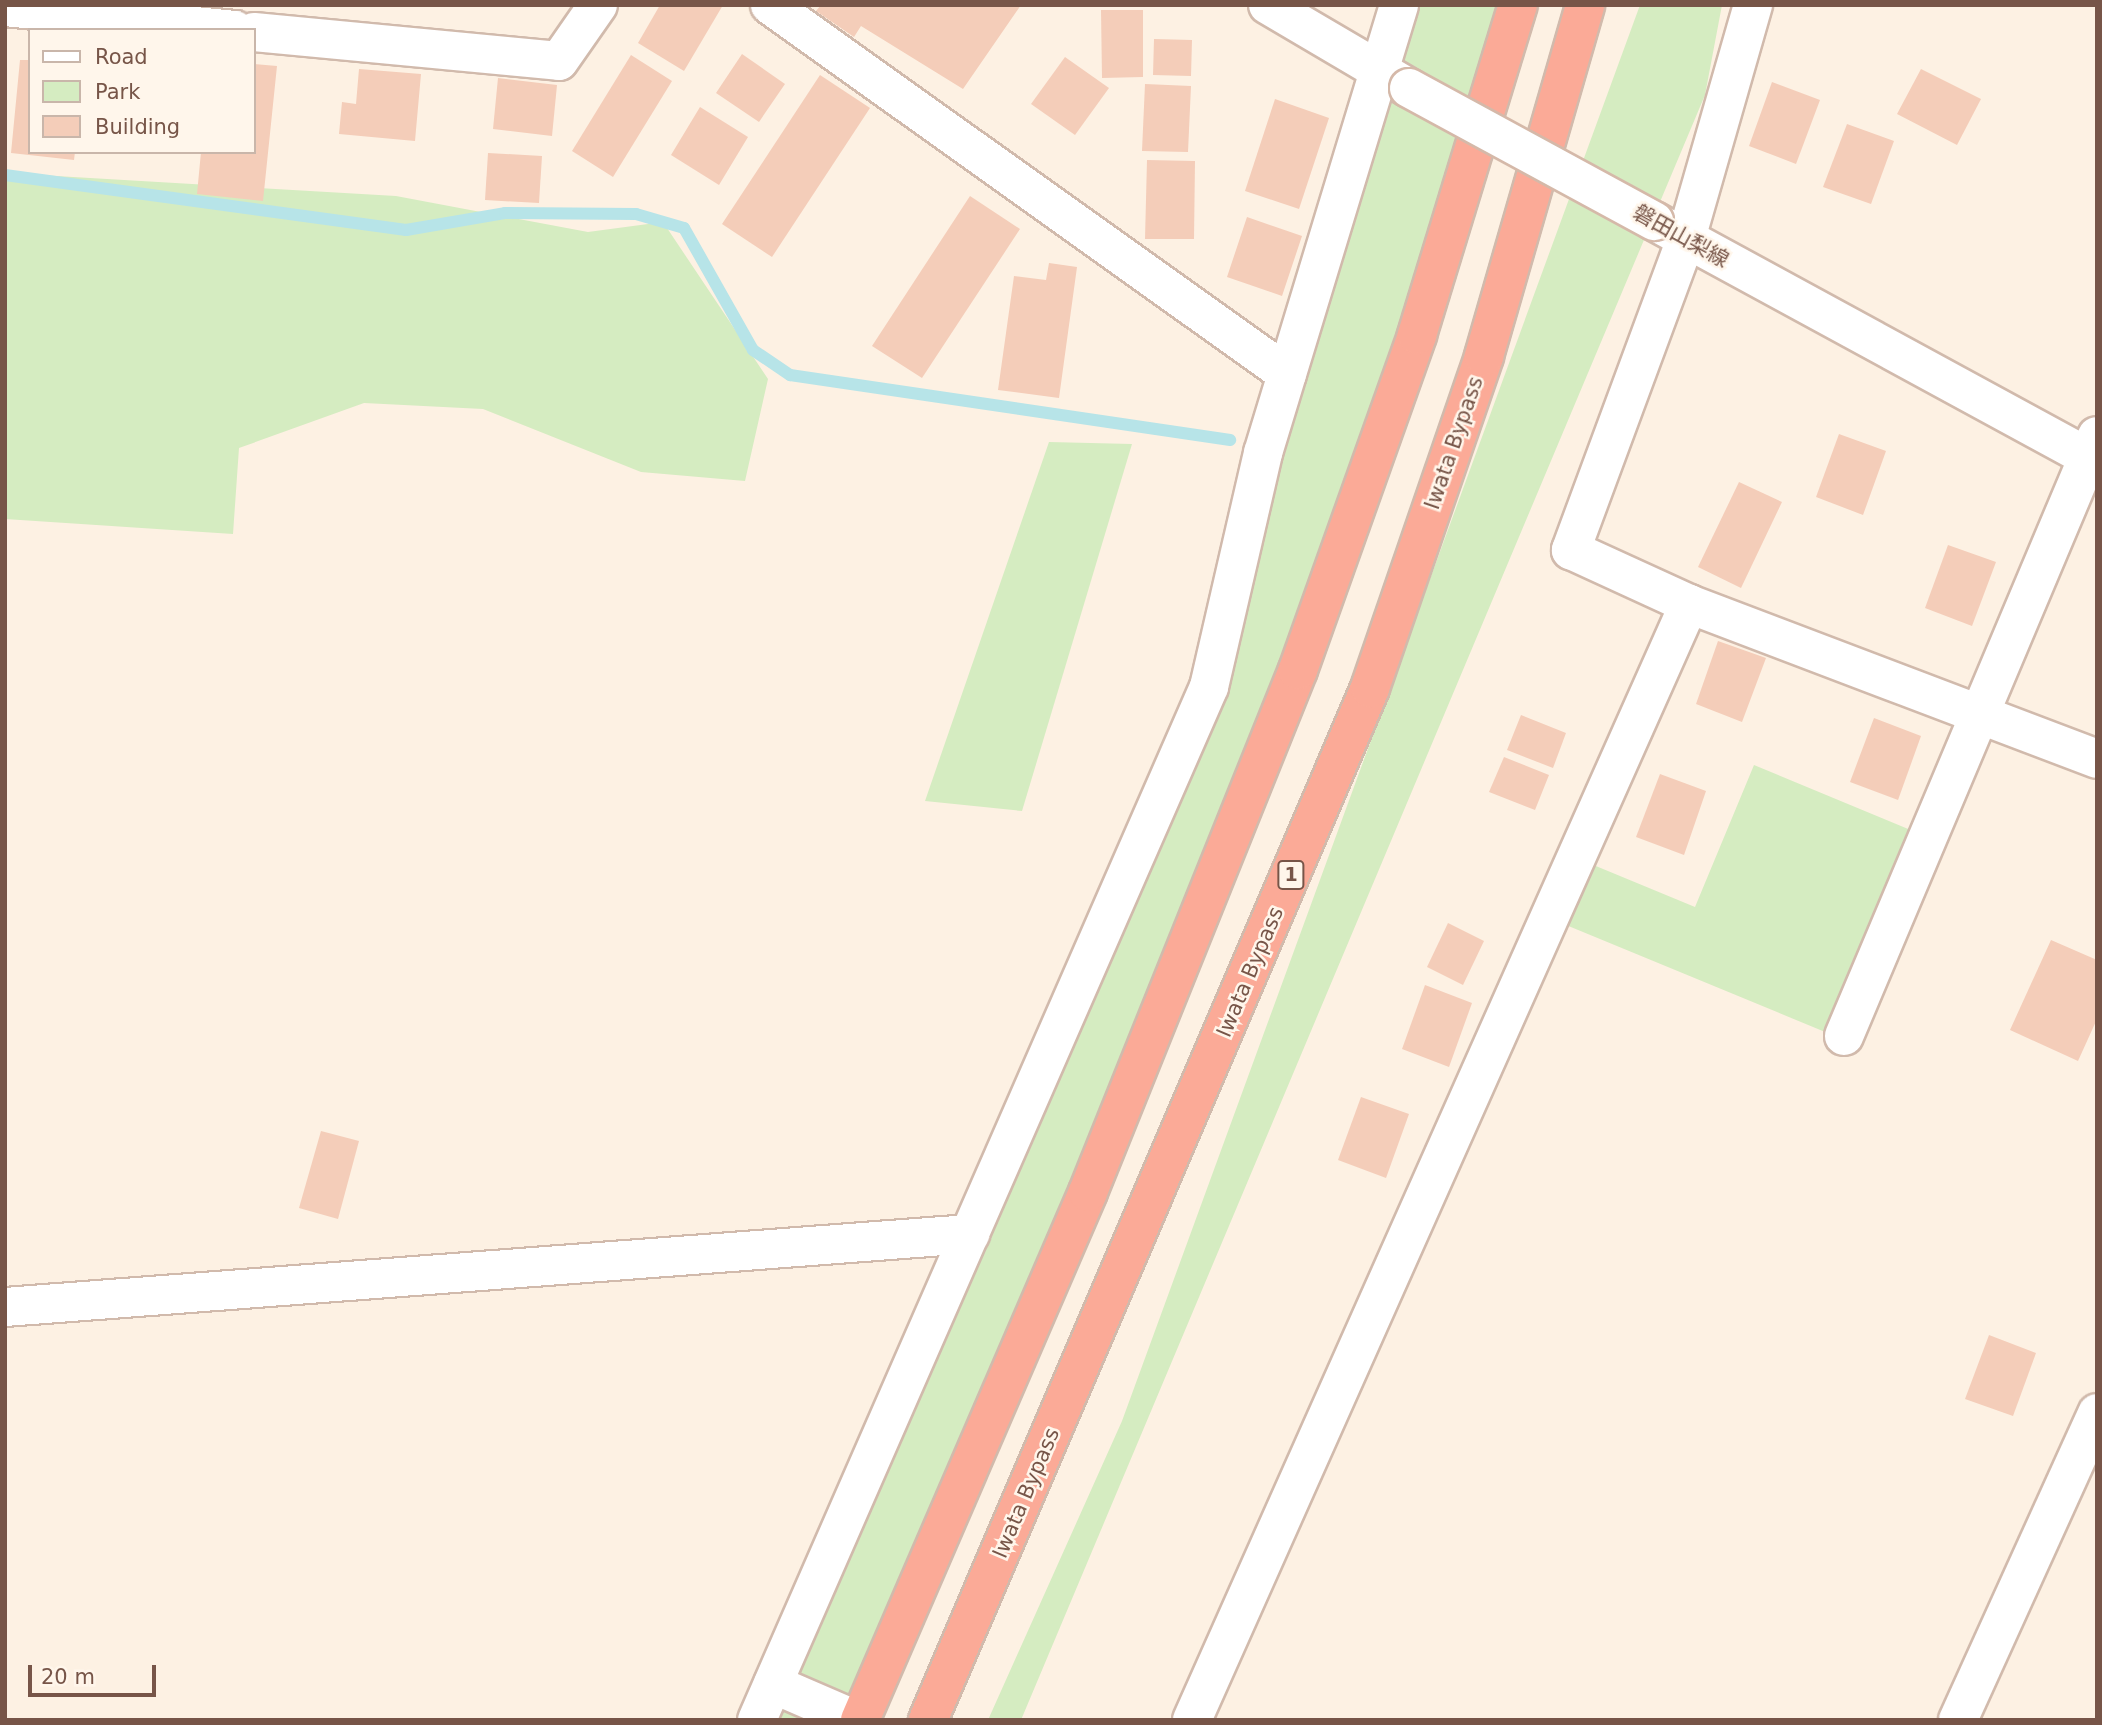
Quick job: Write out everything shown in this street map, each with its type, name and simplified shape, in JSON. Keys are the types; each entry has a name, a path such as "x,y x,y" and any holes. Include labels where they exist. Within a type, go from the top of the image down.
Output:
{"highway":[{"path":"858,1720 1088,1192 1298,670 1417,335 1518,5"},
{"name":"Iwata Bypass","path":"928,1720 1370,688 1484,356 1585,5"}],"street":[{"path":"256,32 558,61 598,5"},
{"path":"771,5 1287,374"},
{"name":"磐田山梨線","path":"1268,5 1396,81 1670,230 2094,452"},
{"path":"757,1720 1209,687 1287,374 1396,81 1399,5"},
{"path":"1753,5 1670,230 1571,550 1689,604 2097,759"},
{"path":"5,7 215,28"},
{"path":"1844,1035 2094,452"},
{"path":"1192,1720 1689,604"},
{"path":"5,1307 970,1234"},
{"path":"1958,1720 2097,1413"},
{"path":"773,1684 858,1720"}],"green space":[{"path":"1398,5 1517,5 1264,753 860,1720 757,1720 1143,838"},
{"path":"1640,5 1722,5 1705,95 1021,1720 988,1720 1122,1421"},
{"path":"5,173 396,196 588,232 663,222 768,379 745,481 641,472 483,409 364,403 239,448 233,534 5,519"},
{"path":"1049,442 1132,444 1022,811 925,801"},
{"path":"1754,765 1913,831 1830,1034 1566,925 1591,864 1695,907"}],"building":[{"path":"660,5 723,5 684,71 638,43"},
{"path":"821,5 1021,5 963,89 861,26 854,37 816,11"},
{"path":"1101,10 1143,10 1143,77 1102,78"},
{"path":"1154,39 1192,40 1191,76 1153,75"},
{"path":"742,54 785,84 759,122 716,93"},
{"path":"631,55 672,81 613,177 572,151"},
{"path":"1065,57 1109,88 1075,135 1031,104"},
{"path":"20,60 28,60 28,154 75,154 74,160 11,153"},
{"path":"256,64 277,66 263,201 197,194 201,154 256,154"},
{"path":"359,69 421,74 415,141 339,134 342,102 356,104"},
{"path":"1921,69 1981,99 1957,145 1897,114"},
{"path":"820,75 870,108 772,257 722,224"},
{"path":"498,78 557,85 552,136 493,129"},
{"path":"1772,82 1820,100 1796,164 1749,146"},
{"path":"1145,84 1191,86 1188,152 1142,151"},
{"path":"1275,99 1329,118 1299,209 1245,191"},
{"path":"700,107 748,137 719,185 671,155"},
{"path":"1847,124 1894,141 1871,204 1823,187"},
{"path":"488,153 542,156 539,203 485,200"},
{"path":"1147,160 1195,161 1194,239 1145,239"},
{"path":"970,196 1020,229 922,378 872,346"},
{"path":"1247,217 1302,236 1282,296 1227,277"},
{"path":"1049,263 1077,267 1059,398 998,390 1014,276 1046,280"},
{"path":"1839,434 1886,451 1863,515 1816,497"},
{"path":"1739,482 1782,502 1741,588 1698,567"},
{"path":"1948,545 1996,562 1972,626 1925,608"},
{"path":"1718,641 1766,658 1742,722 1696,704"},
{"path":"1521,715 1566,733 1553,768 1507,750"},
{"path":"1874,718 1921,736 1898,800 1850,782"},
{"path":"1504,757 1549,775 1535,810 1489,792"},
{"path":"1660,774 1706,791 1684,855 1636,837"},
{"path":"1448,923 1484,941 1463,985 1427,967"},
{"path":"2051,940 2097,960 2097,1019 2078,1061 2010,1030"},
{"path":"1425,985 1472,1003 1449,1067 1402,1049"},
{"path":"1361,1097 1409,1114 1386,1178 1338,1160"},
{"path":"321,1131 359,1141 338,1219 299,1208"},
{"path":"1989,1335 2036,1353 2013,1416 1965,1399"}],"waterway":[{"path":"5,175 406,230 505,213 636,214 684,228 753,350 790,375 1230,440"}]}
